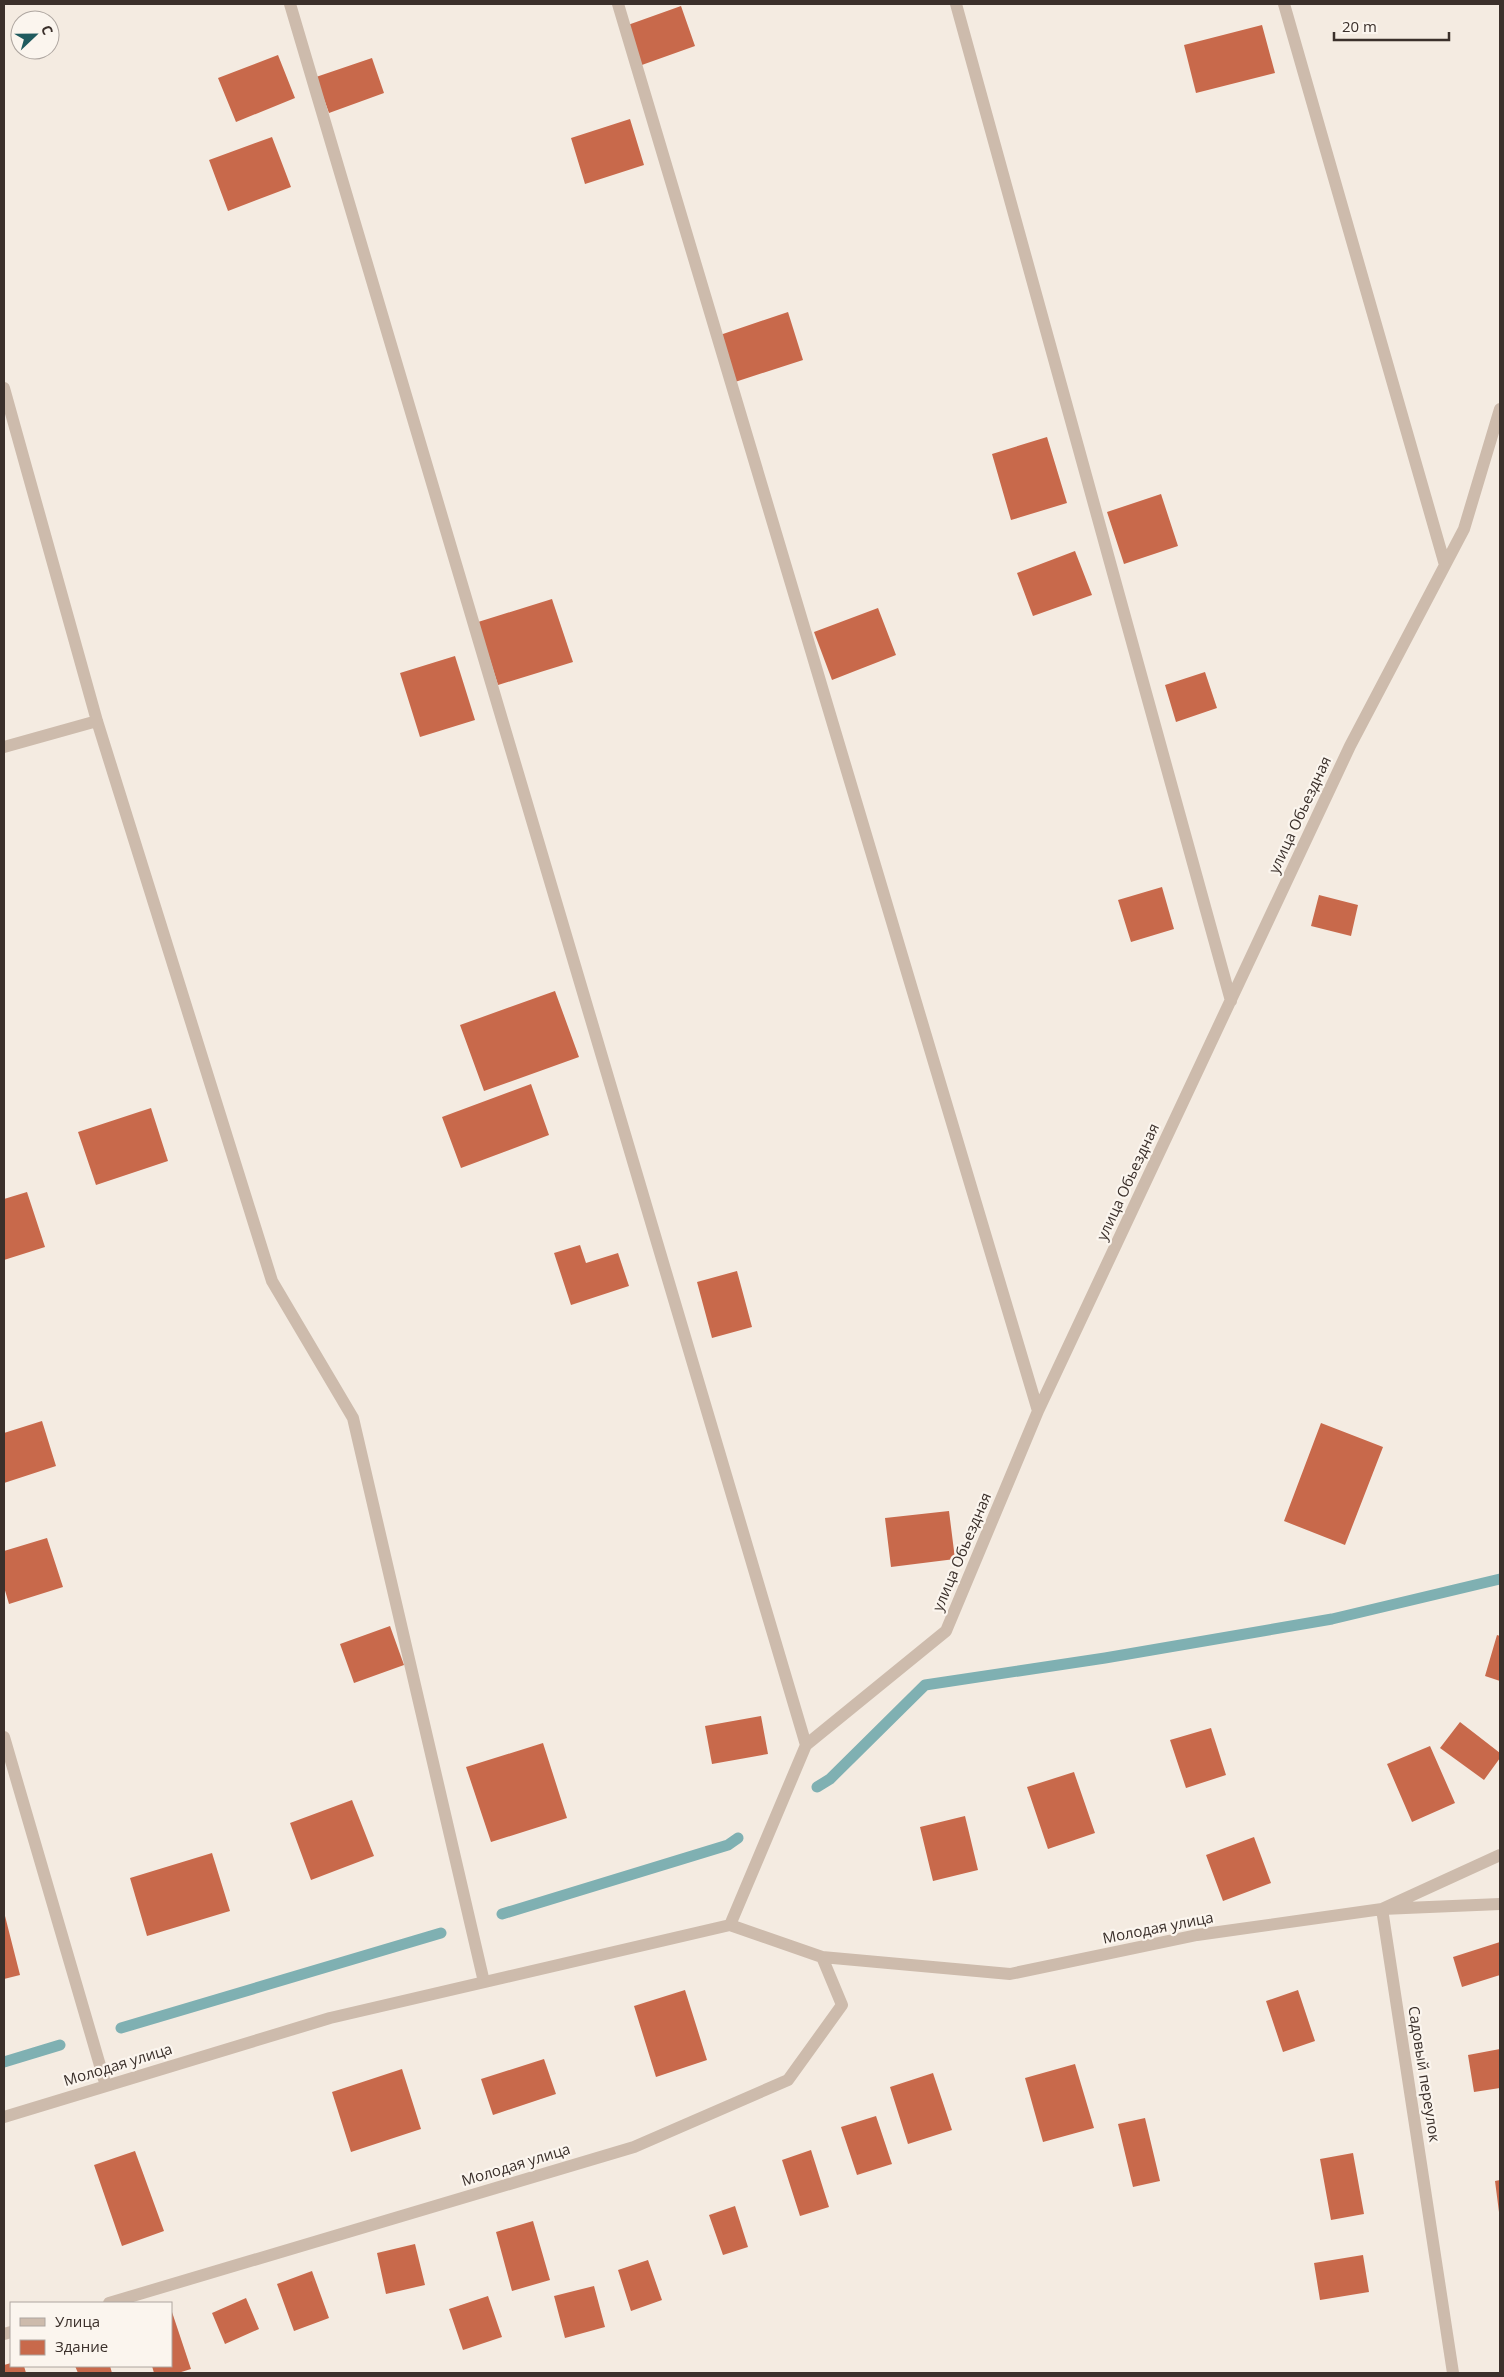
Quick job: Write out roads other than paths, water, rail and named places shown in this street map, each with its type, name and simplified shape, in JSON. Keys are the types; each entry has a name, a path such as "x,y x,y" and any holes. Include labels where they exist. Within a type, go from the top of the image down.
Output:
{"street":[{"path":"290,4 806,1746"},
{"path":"618,4 1038,1411"},
{"path":"956,4 1230,1001"},
{"path":"1284,4 1445,565"},
{"path":"4,388 97,721 272,1281 353,1418 484,1982"},
{"name":"улица Обьездная","path":"730,1925 806,1746 946,1631 1038,1411 1230,1001 1350,746 1464,529 1500,409"},
{"path":"4,747 97,721"},
{"path":"4,1738 106,2086"},
{"path":"1382,1909 1500,1854"},
{"name":"Молодая улица","path":"4,2117 330,2018 730,1925 822,1957 1010,1974 1197,1935 1382,1909 1500,1904"},
{"name":"Садовый переулок","path":"1382,1909 1453,2373"},
{"name":"Молодая улица","path":"112,2302 634,2147 788,2080 842,2005 822,1957"}],"waterway":[{"path":"817,1787 830,1779 925,1685 1105,1658 1332,1619 1500,1579"},
{"path":"502,1914 728,1845 738,1838"},
{"path":"121,2028 441,1933"},
{"path":"4,2062 60,2045"}]}
